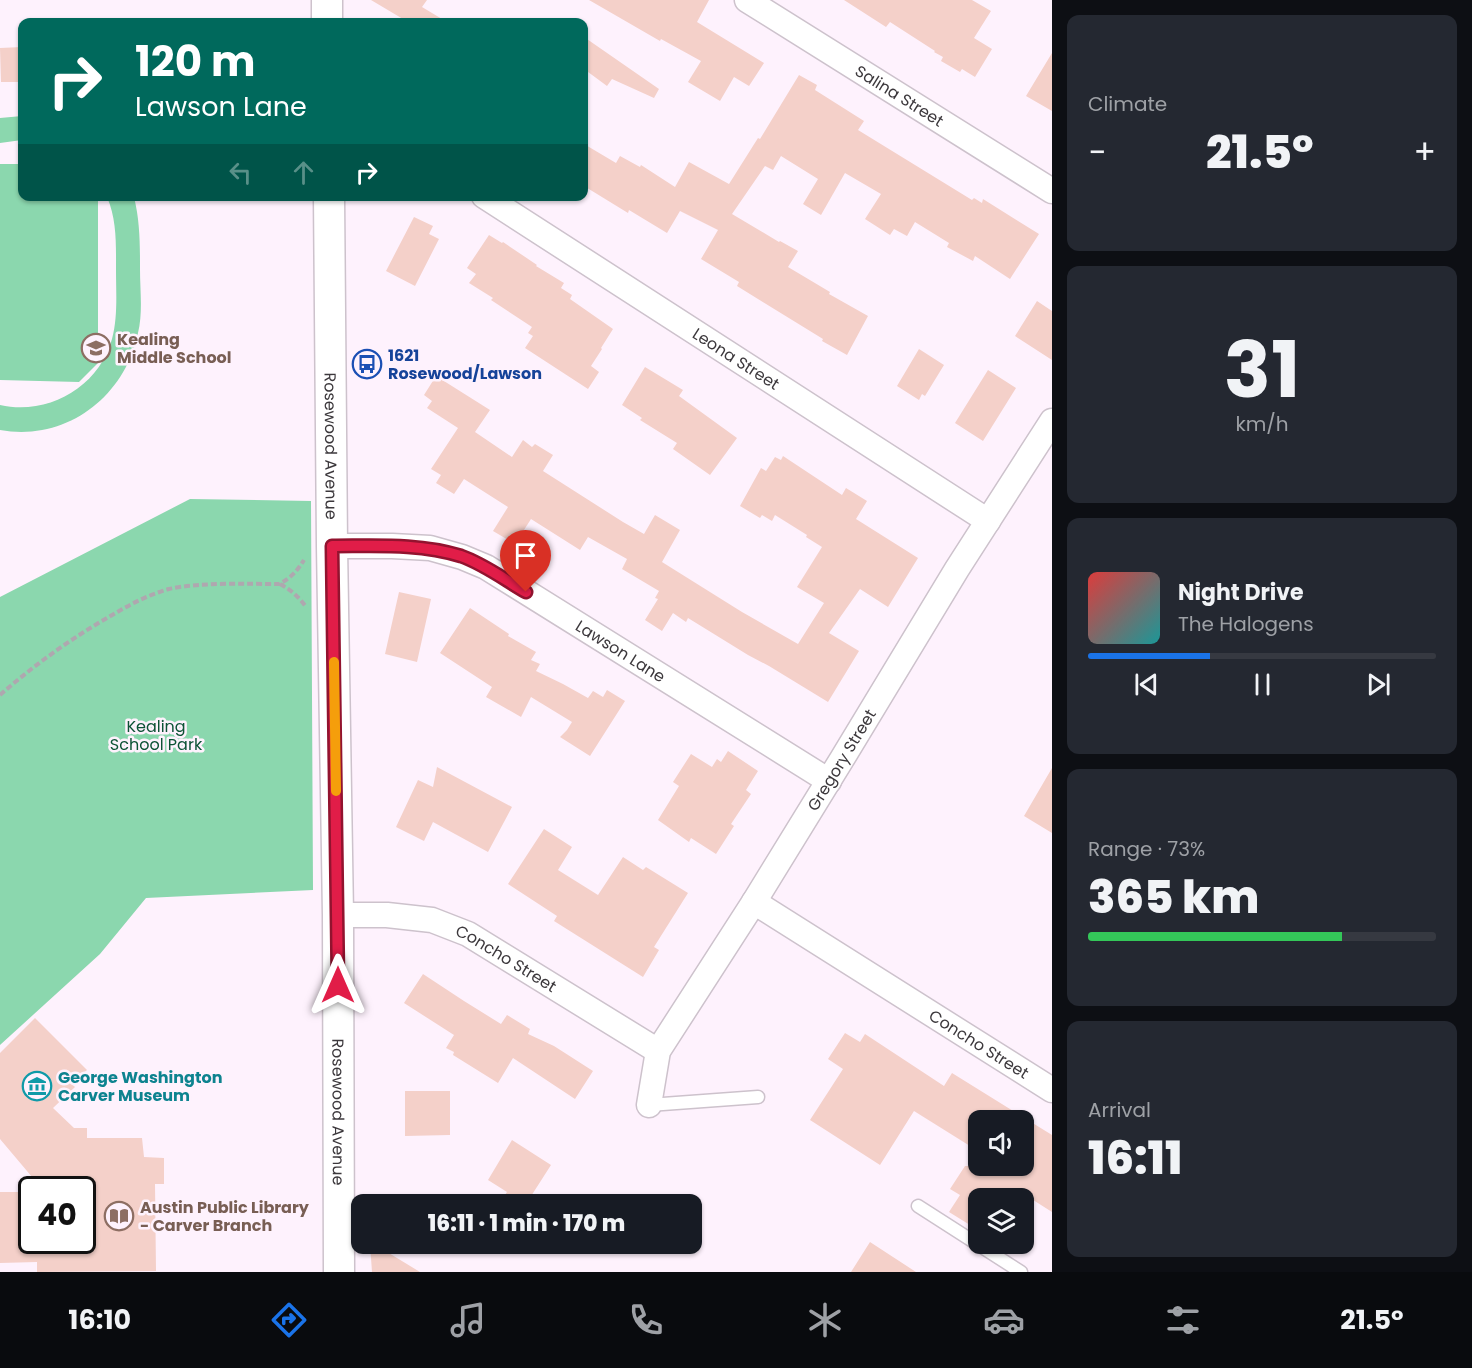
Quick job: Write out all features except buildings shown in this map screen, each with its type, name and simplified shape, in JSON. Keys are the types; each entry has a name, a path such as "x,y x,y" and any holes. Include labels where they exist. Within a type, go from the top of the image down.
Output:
{"street":[{"path":"327,0 327,18"},
{"name":"Salina Street","path":"747,0 1052,191"},
{"name":"Rosewood Avenue","path":"329,201 338,915 339,1272"},
{"name":"Leona Street","path":"492,201 988,521"},
{"name":"Gregory Street","path":"649,1105 658,1051 754,902 957,569 1052,421"},
{"name":"Lawson Lane","path":"332,546 430,548 486,567 829,781"},
{"name":"Concho Street","path":"754,902 1052,1090"},
{"name":"Concho Street","path":"338,915 387,915 432,920 468,934 658,1051"}],"lane":[{"path":"649,1105 758,1098"},
{"path":"918,1206 1021,1272"}],"path":[{"path":"0,695 76,637 144,597 170,589 201,585 279,584 289,579 297,571 305,558"},
{"path":"279,584 300,598 306,608"}],"green space":[{"path":"18,116 18,141 0,143 0,118"},
{"path":"0,164 18,164 18,201 98,201 98,363 79,382 0,380"},
{"path":"108,201 135,201 140,242 140,325 131,356 120,377 106,395 89,410 69,421 48,429 24,432 0,430 0,405 36,406 53,402 84,384 96,371 105,356 112,339 115,322 116,251 113,215"},
{"name":"Kealing School Park","path":"190,499 311,501 313,890 146,898 100,954 0,1045 0,597"}],"slow traffic":[{"path":"334,662 336,791"}],"place":[{"name":"Kealing Middle School","path":"96,348"},
{"name":"1621 Rosewood/Lawson","path":"367,364"},
{"name":"George Washington Carver Museum","path":"37,1086"},
{"name":"Austin Public Library - Carver Branch","path":"119,1216"}],"route":[{"path":"338,985 332,546 430,548 486,567 526,592"}]}
